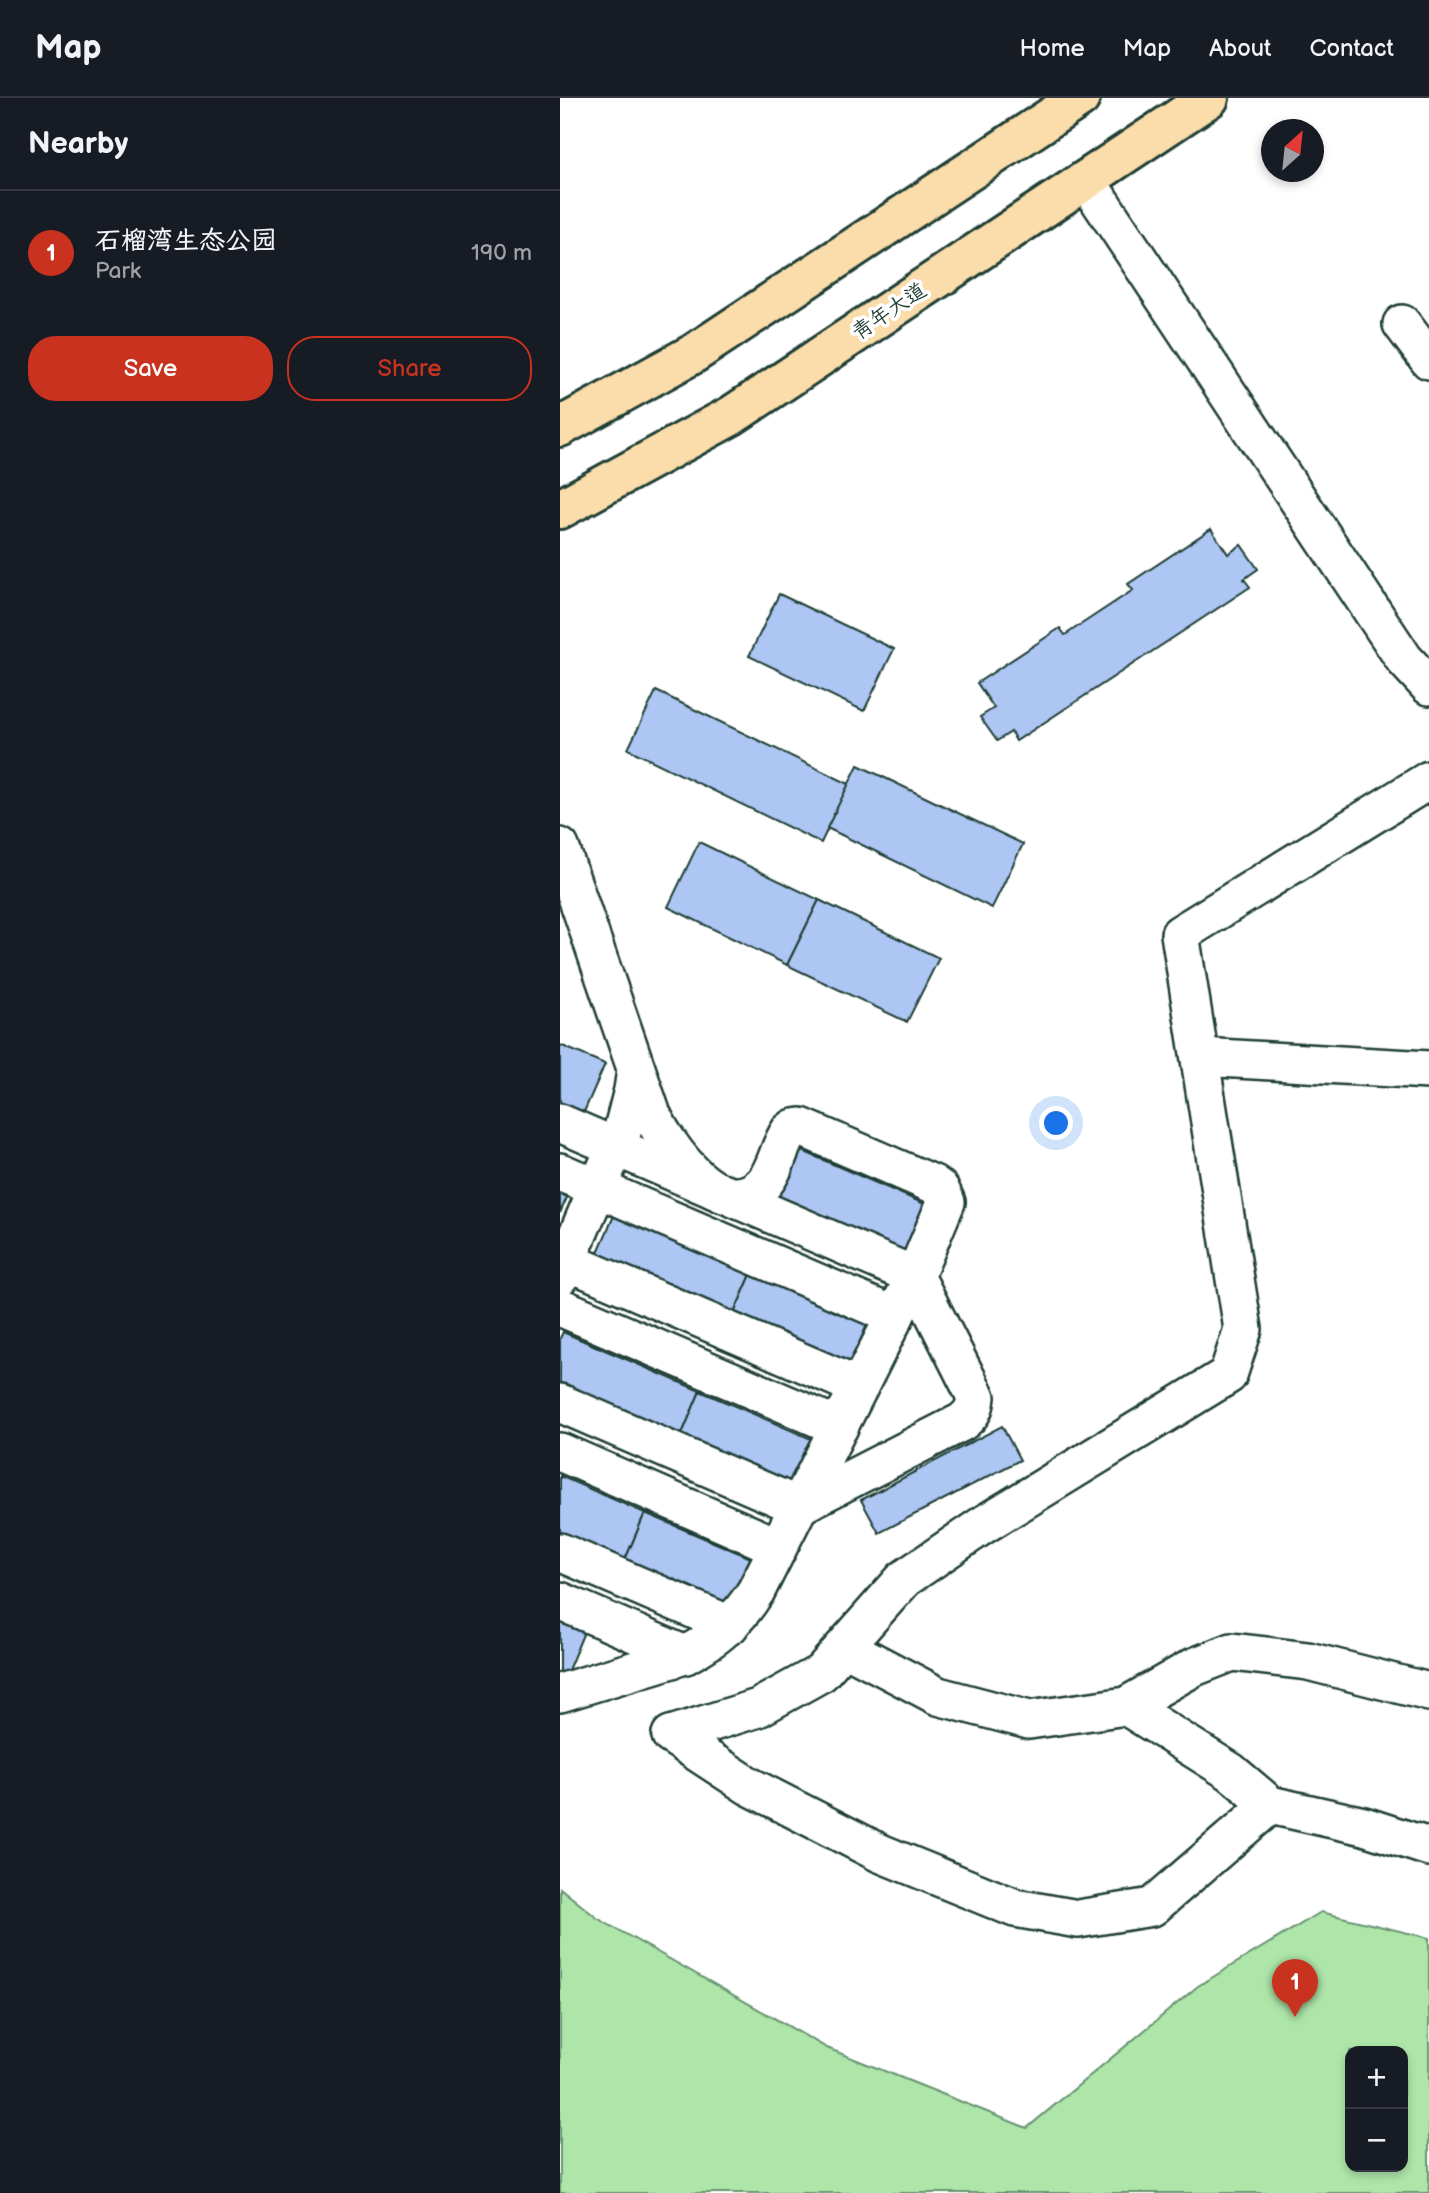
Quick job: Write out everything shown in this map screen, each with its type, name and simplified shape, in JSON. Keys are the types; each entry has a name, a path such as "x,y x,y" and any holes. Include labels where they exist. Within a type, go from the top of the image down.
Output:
{"highway":[{"path":"560,427 693,354 1080,98"},
{"name":"青年大道","path":"560,509 731,415 1209,98"}],"street":[{"path":"1086,180 1404,659 1429,686"},
{"path":"1402,324 1429,360"},
{"path":"1270,1805 1152,1907 1078,1919 1016,1908 880,1853 749,1786 671,1735 758,1708 821,1673 904,1579 983,1525 1228,1375 1243,1329 1180,934 1429,780"},
{"path":"560,847 652,1115 662,1137 690,1171 721,1193 744,1194 762,1184 769,1176 785,1137 794,1128 801,1127 940,1189 946,1202 915,1276 756,1591 730,1625 702,1647 685,1655 560,1693"},
{"path":"1200,1057 1429,1070"},
{"path":"636,1069 628,1111 615,1147 562,1265 859,1387"},
{"path":"560,1123 915,1276 973,1388 976,1397 970,1416 798,1506"},
{"path":"560,1172 895,1316"},
{"path":"560,1307 839,1427"},
{"path":"560,1403 798,1506"},
{"path":"560,1452 778,1547"},
{"path":"560,1552 730,1625"},
{"path":"560,1601 685,1655"},
{"path":"845,1647 939,1696 1029,1720 1126,1706 1194,1667 1232,1651 1308,1661 1429,1692"},
{"path":"1126,1706 1231,1772 1270,1805 1364,1826 1429,1847"}],"green space":[{"path":"560,1888 597,1918 827,2048 1027,2128 1198,1986 1321,1912 1429,1938 1429,2193 560,2193"}],"building":[{"path":"1211,529 1228,554 1241,545 1258,569 1244,579 1250,587 1016,741 1011,732 997,741 980,717 994,708 977,683 1060,628 1065,635 1133,590 1128,584"},
{"path":"779,594 894,649 864,711 749,656"},
{"path":"656,691 849,784 821,843 628,749"},
{"path":"858,765 1023,844 992,908 827,828"},
{"path":"699,842 819,900 787,965 668,907"},
{"path":"819,900 939,958 907,1022 787,965"},
{"path":"560,1045 605,1064 584,1112 560,1102"},
{"path":"798,1149 927,1205 906,1252 777,1197"},
{"path":"560,1186 570,1191 560,1213"},
{"path":"616,1211 753,1270 732,1318 595,1259"},
{"path":"753,1270 869,1320 849,1368 732,1318"},
{"path":"563,1332 700,1391 680,1439 560,1388 560,1338"},
{"path":"700,1391 816,1441 796,1489 680,1439"},
{"path":"1002,1426 1020,1460 879,1533 861,1500"},
{"path":"560,1476 645,1513 625,1560 560,1532"},
{"path":"645,1513 751,1558 730,1606 625,1560"},
{"path":"560,1622 584,1632 564,1680 560,1678"}],"place":[{"name":"石榴湾生态公园","path":"1295,2017"}]}
